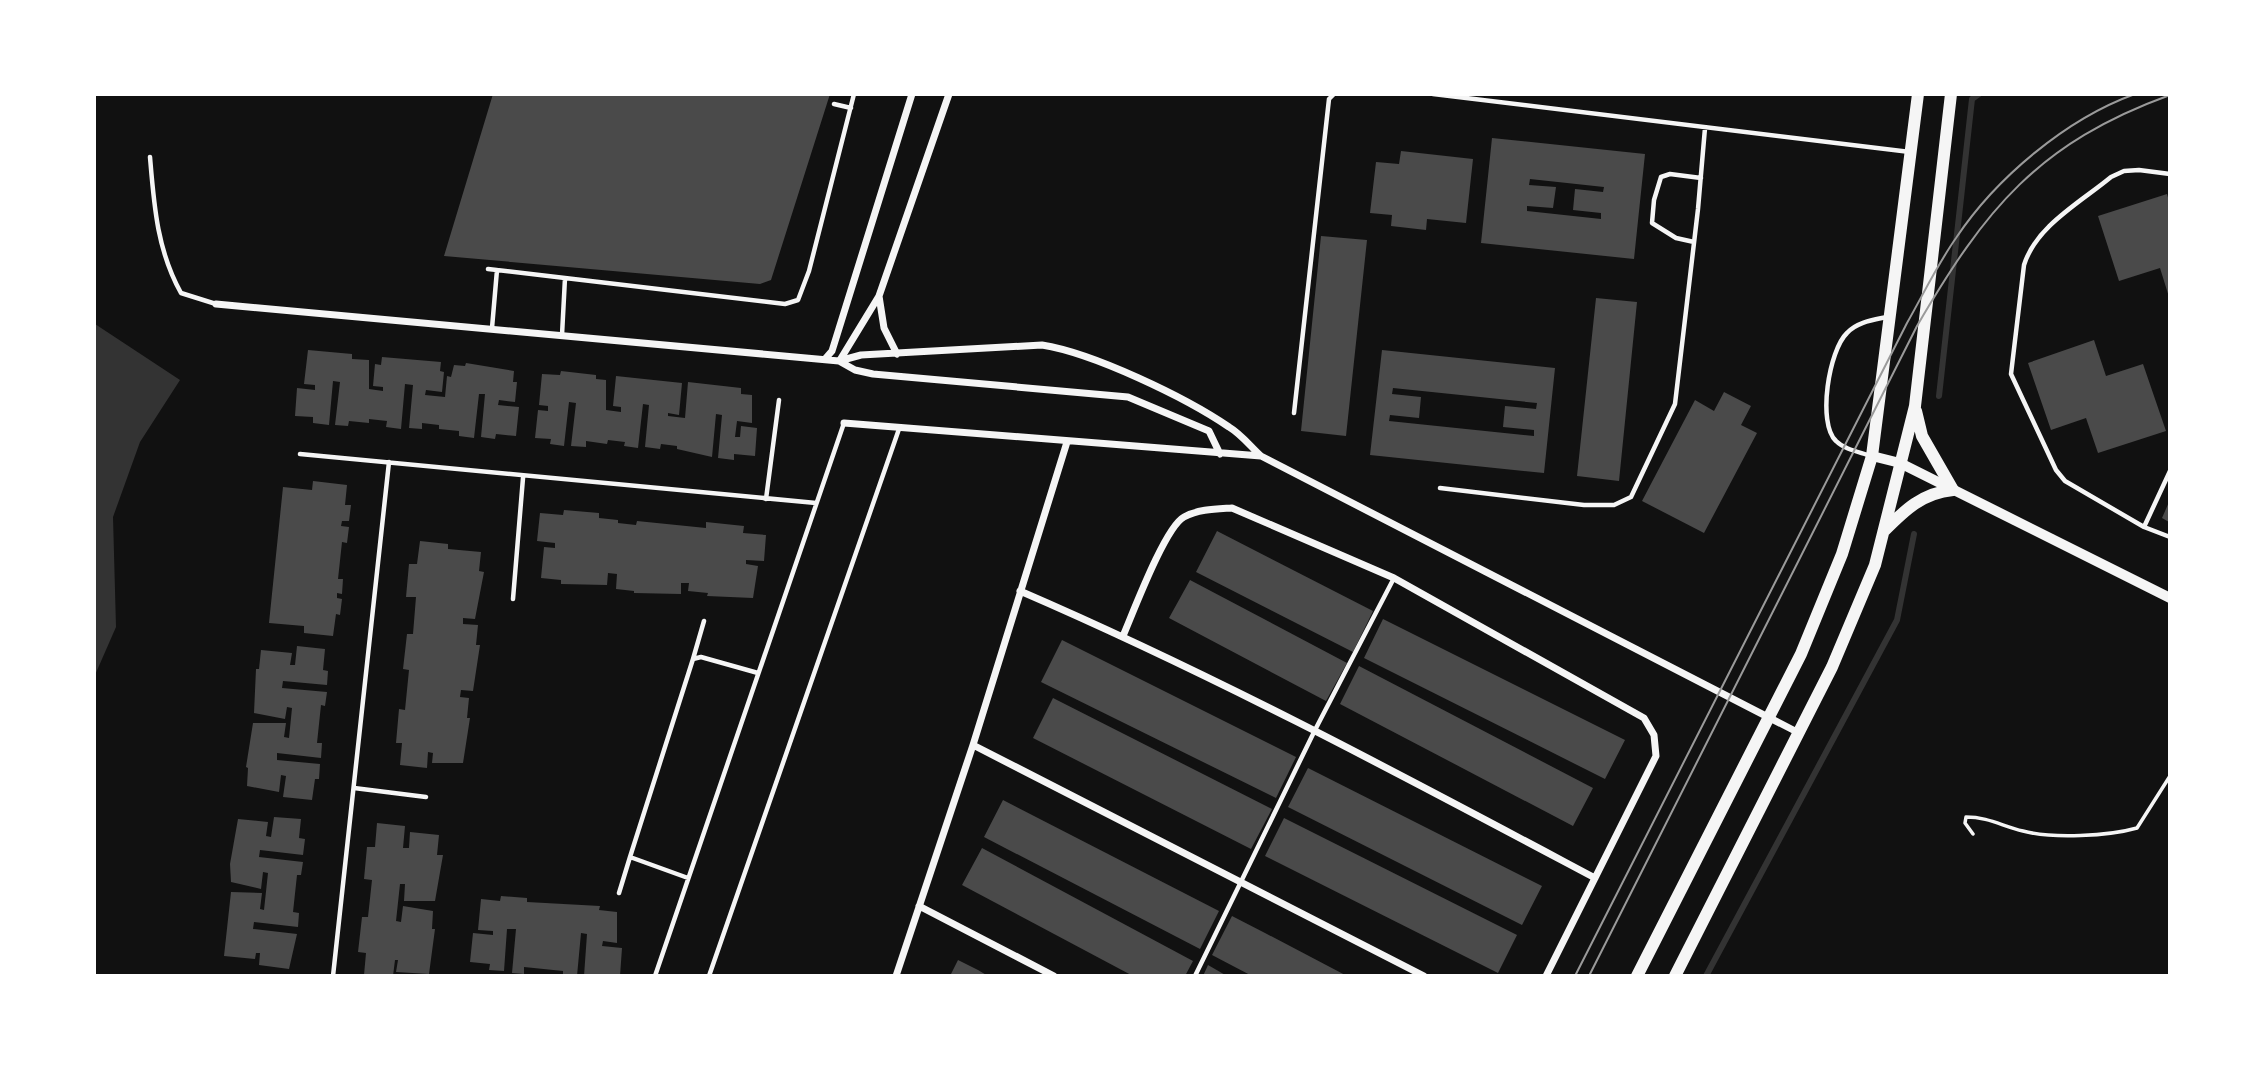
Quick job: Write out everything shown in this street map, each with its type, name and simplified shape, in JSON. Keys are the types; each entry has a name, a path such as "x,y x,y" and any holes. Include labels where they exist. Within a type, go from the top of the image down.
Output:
{"main road":[{"path":"1637,975 1801,654 1842,554 1872,456 1918,94"},
{"path":"1675,975 1799,733 1875,565 1915,406 1951,94"},
{"path":"1883,531 1910,505 1936,492 1953,490 1922,436 1915,406"}],"street":[{"path":"825,359 832,351 912,94"},
{"path":"839,360 880,296 949,94"},
{"path":"880,296 884,328 897,354"},
{"path":"216,304 839,360 861,355 1001,345 1042,345 1070,349 1181,400 1231,428 1261,456 1799,733"},
{"path":"839,360 855,370 873,374 1128,397 1209,432 1220,454"},
{"path":"844,423 1261,456"},
{"path":"896,975 973,745 1067,442"},
{"path":"1872,456 1900,463 2169,598"},
{"path":"1123,636 1159,552 1181,517 1203,510 1232,508 1394,578 1644,718 1654,735 1656,756 1546,975"},
{"path":"1020,592 1123,636 1315,730 1595,878"},
{"path":"973,745 1424,975"},
{"path":"919,906 1054,975"}],"lane":[{"path":"488,269 785,304 798,300 809,271 854,94"},
{"path":"1294,413 1329,99 1334,94"},
{"path":"1433,94 1911,152"},
{"path":"834,104 850,108"},
{"path":"1440,488 1584,505 1614,505 1631,497 1675,404 1701,178 1704,128"},
{"path":"150,157 155,223 168,270 181,293 216,304"},
{"path":"2169,174 2124,171 2111,177 2040,236 2029,250 2024,265 2011,360 2015,387 2056,470 2079,491 2144,527 2169,537"},
{"path":"1694,242 1676,237 1652,223 1654,200 1661,177 1670,174 1701,178"},
{"path":"492,328 498,270"},
{"path":"562,335 565,278"},
{"path":"1872,456 1836,441 1828,427 1825,407 1838,346 1847,332 1863,322 1890,316"},
{"path":"766,499 779,400"},
{"path":"655,975 844,423"},
{"path":"709,975 900,429"},
{"path":"300,454 523,478 816,503"},
{"path":"333,975 389,462"},
{"path":"2144,527 2169,471"},
{"path":"513,599 523,478"},
{"path":"1195,975 1315,730 1394,578"},
{"path":"619,893 704,621"},
{"path":"693,659 701,657 758,673"},
{"path":"354,789 426,797"},
{"path":"631,857 635,861 688,878"}],"path":[{"path":"1973,834 1965,823 1966,817 1986,817 2025,832 2111,835 2124,832 2137,828 2169,776"}],"shaded area":[{"path":"95,324 180,380 140,442 113,517 116,627 95,675"}],"building":[{"path":"493,94 830,94 771,280 760,284 444,256"},
{"path":"1492,138 1645,154 1634,259 1481,243","holes":["1530,179 1604,187 1603,192 1575,189 1573,210 1601,213 1601,219 1527,211 1527,206 1553,208 1556,187 1529,185"]},
{"path":"1401,151 1473,159 1466,223 1427,219 1426,230 1391,226 1392,215 1370,213 1376,162 1399,164"},
{"path":"2167,194 2169,297 2160,268 2119,281 2098,216"},
{"path":"1321,236 1367,240 1346,436 1301,431"},
{"path":"1596,298 1637,302 1619,481 1577,476"},
{"path":"2094,340 2106,376 2143,364 2166,431 2098,453 2086,418 2051,430 2028,363"},
{"path":"308,350 352,354 352,359 369,360 369,389 383,391 383,387 373,386 375,364 381,365 382,357 441,362 440,371 444,372 442,392 426,390 425,395 445,397 447,376 451,377 454,365 465,366 466,363 514,371 513,382 517,382 515,402 499,400 498,405 519,407 516,436 496,434 495,439 481,437 485,394 479,394 474,438 459,436 459,431 439,429 439,425 422,423 422,429 409,428 413,385 405,384 401,429 386,427 387,421 369,419 369,423 349,421 348,426 335,425 340,382 333,381 329,425 313,423 313,417 295,416 297,388 315,390 315,385 304,384"},
{"path":"1382,350 1555,368 1544,473 1370,455","holes":["1393,388 1537,403 1536,409 1505,406 1503,427 1534,430 1534,436 1389,421 1390,415 1419,418 1421,397 1392,394"]},
{"path":"561,371 596,375 596,379 606,380 606,410 621,412 621,407 613,406 616,376 682,383 679,415 668,413 668,416 685,418 688,382 741,388 741,394 752,395 752,423 737,421 735,437 740,437 741,426 757,428 755,456 734,454 734,460 718,458 722,415 716,414 712,457 677,449 677,446 661,444 660,449 645,447 649,405 643,404 638,448 624,446 625,442 608,440 607,444 586,441 586,447 571,446 576,403 569,402 564,446 550,444 551,439 535,438 538,410 548,411 548,406 539,405 542,374 560,375"},
{"path":"1724,392 1751,406 1741,425 1757,433 1704,533 1642,501 1695,400 1714,411"},
{"path":"313,481 347,485 345,505 351,505 349,521 342,521 341,526 349,527 347,543 342,542 338,579 343,579 342,594 337,593 337,598 342,599 340,615 336,614 333,636 304,633 304,626 269,623 283,487 312,490"},
{"path":"2169,502 2169,522 2162,518"},
{"path":"564,510 599,513 599,518 618,520 618,523 636,525 637,521 706,528 706,522 744,526 743,533 766,535 764,561 746,560 746,564 758,566 753,598 707,596 708,593 688,591 689,583 681,583 681,594 634,593 616,589 617,574 608,573 607,585 561,584 561,580 541,578 544,547 555,548 555,543 537,541 540,513 563,515"},
{"path":"1217,531 1373,611 1353,652 1196,572"},
{"path":"420,541 448,544 448,549 481,552 479,571 484,572 475,619 463,618 463,624 478,625 476,645 480,645 473,691 461,690 460,697 469,698 467,718 470,718 463,763 432,763 433,753 428,752 427,768 400,765 402,743 396,743 399,709 405,710 409,670 403,669 407,634 413,634 416,597 406,597 409,564 417,564"},
{"path":"1190,580 1347,663 1326,701 1169,618"},
{"path":"1383,619 1625,740 1605,779 1364,658"},
{"path":"1062,640 1296,757 1276,798 1041,682"},
{"path":"297,646 325,649 323,670 328,671 327,685 283,681 282,688 327,692 325,706 321,705 317,743 322,743 321,758 277,753 277,760 320,764 319,779 315,779 312,800 283,797 286,776 281,775 279,792 247,786 246,767 253,723 286,723 284,737 289,738 292,708 287,707 285,719 254,713 256,669 259,669 261,650 292,653 290,665 295,665"},
{"path":"1359,666 1593,788 1573,826 1340,704"},
{"path":"1053,698 1272,809 1251,849 1033,738"},
{"path":"1308,768 1542,886 1522,925 1288,807"},
{"path":"1003,800 1219,911 1200,949 984,837"},
{"path":"274,817 301,819 299,838 305,839 303,855 260,850 259,857 303,862 301,875 297,875 293,912 299,913 298,927 254,922 253,929 297,934 289,969 259,965 260,953 256,953 255,959 224,956 231,892 262,893 260,909 264,910 268,873 263,872 261,889 231,882 230,864 238,819 268,822 266,836 271,837"},
{"path":"1284,818 1517,935 1498,973 1265,856"},
{"path":"377,823 405,826 403,848 409,848 410,832 439,835 437,855 443,855 435,901 404,901 405,884 400,884 396,921 401,922 403,906 433,911 432,929 435,929 429,974 396,972 398,960 395,960 393,976 364,975 366,953 358,952 362,917 368,917 372,880 364,879 367,847 375,847"},
{"path":"982,848 1193,961 1185,976 1133,976 962,885"},
{"path":"501,896 527,898 527,902 600,906 599,910 617,912 617,943 603,941 602,946 622,948 620,976 584,976 587,934 581,933 577,976 563,976 563,971 524,967 524,974 512,973 516,929 507,929 504,971 489,970 490,964 470,962 473,933 493,935 493,931 478,930 481,899 500,901"},
{"path":"1232,916 1347,976 1252,976 1212,955"},
{"path":"958,960 978,970 988,976 950,976"},
{"path":"1208,965 1227,976 1203,976"}],"waterway":[{"path":"1939,396 1972,99 1979,94"},
{"path":"1706,976 1897,620 1914,534"}],"tram line":[{"path":"1575,976 1907,323 1949,248 1991,194 2035,153 2084,119 2135,94"},
{"path":"1589,976 1917,326 1942,284 1992,214 2050,158 2084,135 2124,114 2170,95"}]}
